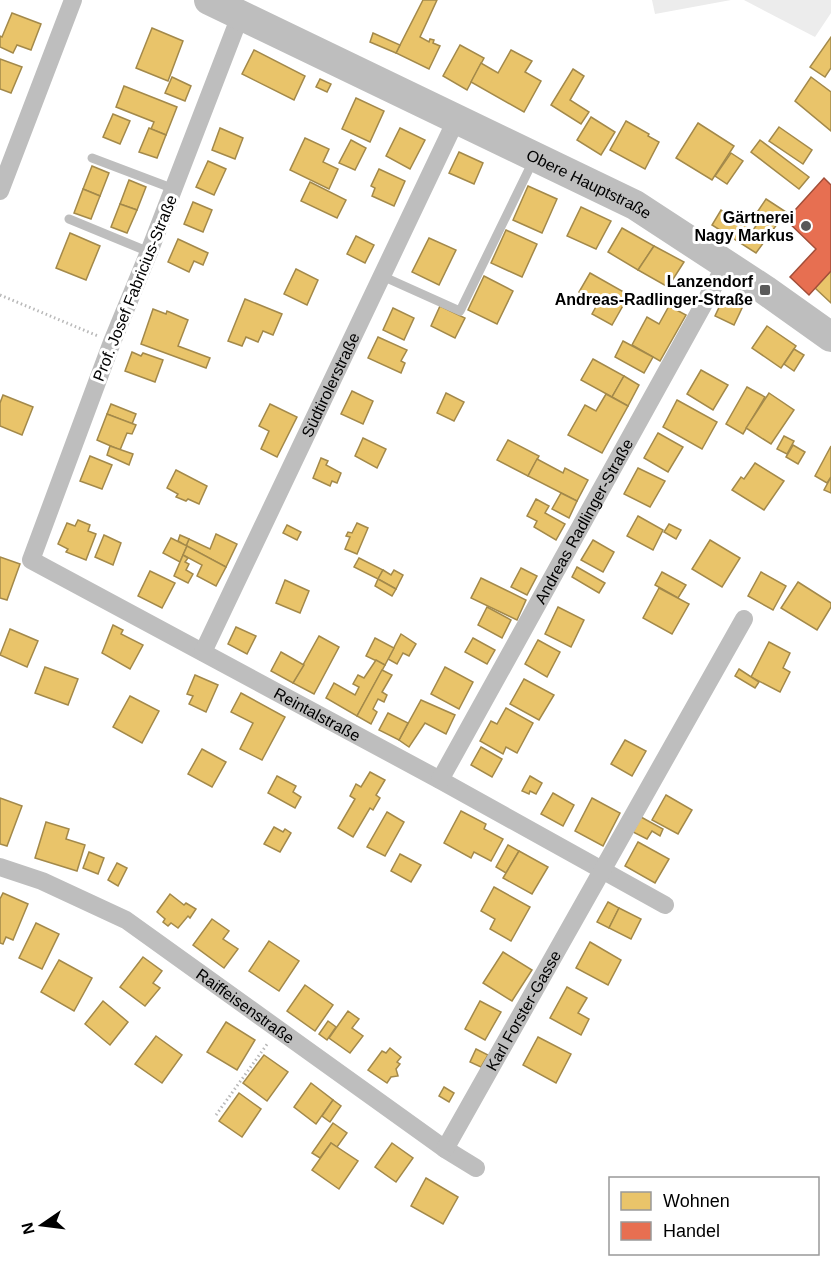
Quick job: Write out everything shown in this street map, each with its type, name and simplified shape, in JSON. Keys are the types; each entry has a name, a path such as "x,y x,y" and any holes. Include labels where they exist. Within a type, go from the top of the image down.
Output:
{"main road":[{"name":"Obere Hauptstraße","path":"209,0 635,205 726,264 831,337"}],"street":[{"path":"0,190 73,0"},
{"name":"Prof. Josef Fabricius-Straße","path":"31,560 112,342 240,16"},
{"name":"Südtirolerstraße","path":"203,652 457,118"},
{"name":"Andreas Radlinger-Straße","path":"441,780 726,264"},
{"name":"Reintalstraße","path":"31,560 441,780 600,871"},
{"name":"Karl Forster-Gasse","path":"445,1149 600,871 744,620"},
{"name":"Raiffeisenstraße","path":"0,867 42,881 126,920 445,1149 476,1168"},
{"path":"600,871 665,905"}],"lane":[{"path":"382,276 460,311 535,156"},
{"path":"92,158 174,189"},
{"path":"69,219 149,252"}],"path":[{"path":"0,295 112,342"},
{"path":"216,1115 264,1049"}],"shaded area":[{"path":"652,0 731,0 655,14"},
{"path":"744,0 831,0 831,13 815,37"}],"building: Wohnen":[{"path":"423,0 437,0 420,37 429,42 430,39 434,40 433,43 440,46 429,69 396,53"},
{"path":"12,13 41,24 31,50 17,45 13,53 0,47 0,36 2,37"},
{"path":"152,28 183,41 168,81 136,68"},
{"path":"373,33 400,45 396,53 370,42"},
{"path":"831,37 831,68 825,77 810,67"},
{"path":"460,45 484,58 467,90 443,76"},
{"path":"254,50 305,76 294,100 242,74"},
{"path":"511,50 532,61 525,72 541,81 524,112 471,82 481,63 498,73"},
{"path":"0,59 22,67 11,93 0,89"},
{"path":"573,69 584,76 570,100 589,112 581,124 551,105"},
{"path":"172,77 191,86 185,101 165,93"},
{"path":"811,77 831,92 831,131 795,101"},
{"path":"320,79 331,84 327,92 316,87"},
{"path":"124,86 177,107 166,135 151,129 154,122 116,107"},
{"path":"356,98 384,111 370,142 342,129"},
{"path":"113,114 130,121 120,144 103,137"},
{"path":"591,117 615,132 601,155 577,140"},
{"path":"626,121 659,142 645,169 610,150"},
{"path":"698,123 734,146 712,180 676,158"},
{"path":"779,127 812,150 803,164 769,141"},
{"path":"149,128 166,135 157,158 139,152"},
{"path":"220,128 243,138 235,159 212,150"},
{"path":"400,128 425,140 410,169 386,156"},
{"path":"305,138 329,149 323,162 338,169 329,189 290,170"},
{"path":"351,140 366,148 355,170 339,163"},
{"path":"760,140 809,177 799,189 751,152"},
{"path":"459,152 483,163 474,184 449,173"},
{"path":"731,153 743,161 727,184 715,176"},
{"path":"208,161 226,169 214,195 196,187"},
{"path":"92,166 109,173 100,196 83,189"},
{"path":"379,169 405,181 394,206 372,196 375,188 371,186"},
{"path":"129,180 146,187 137,210 120,204"},
{"path":"310,182 346,200 337,218 301,201"},
{"path":"528,186 557,199 542,233 513,220"},
{"path":"83,189 100,196 91,219 74,213"},
{"path":"766,199 786,212 756,253 712,225 721,210 753,230 763,216 758,211"},
{"path":"193,202 212,210 203,232 184,224"},
{"path":"120,204 137,210 127,233 111,227"},
{"path":"581,207 611,221 596,249 567,236"},
{"path":"622,228 654,246 638,270 608,252"},
{"path":"506,230 537,244 522,277 491,263"},
{"path":"70,233 100,246 86,280 56,268"},
{"path":"356,236 374,245 365,263 347,254"},
{"path":"429,238 456,250 439,285 412,272"},
{"path":"178,239 208,253 203,265 194,261 189,272 168,262"},
{"path":"654,246 684,262 668,287 638,270"},
{"path":"296,269 318,280 307,305 284,294"},
{"path":"831,271 831,303 815,288"},
{"path":"590,273 629,295 612,325 592,314 598,303 579,292"},
{"path":"484,276 513,291 497,324 468,310"},
{"path":"245,299 282,314 273,335 263,331 258,342 246,337 242,346 228,341"},
{"path":"723,299 742,308 734,325 715,316"},
{"path":"440,306 465,318 455,338 431,326"},
{"path":"669,306 686,315 660,361 632,345 647,317 659,324"},
{"path":"393,308 414,318 404,340 383,330"},
{"path":"153,309 166,314 167,311 188,320 178,346 210,358 206,368 141,344"},
{"path":"767,326 796,346 781,368 752,348"},
{"path":"378,337 407,350 401,361 405,363 401,373 368,358"},
{"path":"623,341 653,357 644,373 615,357"},
{"path":"794,349 804,355 794,371 784,364"},
{"path":"132,352 163,360 155,382 125,371"},
{"path":"593,359 624,376 612,397 581,380"},
{"path":"701,370 728,385 713,410 687,394"},
{"path":"624,376 639,385 628,406 612,397"},
{"path":"747,387 765,397 743,434 726,424"},
{"path":"352,391 373,401 363,424 341,414"},
{"path":"446,393 464,402 454,421 437,413"},
{"path":"769,393 794,410 771,444 746,428"},
{"path":"606,394 628,406 602,453 568,435 585,405 596,411"},
{"path":"3,395 33,407 22,435 0,426 0,403"},
{"path":"677,400 717,422 702,449 663,427"},
{"path":"111,404 136,414 132,424 107,414"},
{"path":"270,404 297,417 277,457 261,449 269,431 259,426"},
{"path":"107,414 136,425 132,434 127,433 120,450 97,440"},
{"path":"658,433 683,447 668,472 644,458"},
{"path":"784,436 794,441 787,454 777,449"},
{"path":"363,438 386,449 377,468 355,456"},
{"path":"508,440 539,456 528,476 497,460"},
{"path":"793,445 805,452 798,464 786,457"},
{"path":"110,446 133,454 129,465 107,455"},
{"path":"831,446 831,477 827,483 815,476"},
{"path":"90,456 112,465 102,489 80,481"},
{"path":"321,458 328,461 326,465 341,473 337,483 332,481 330,486 313,478"},
{"path":"537,459 563,473 565,468 588,480 577,501 528,476"},
{"path":"755,463 784,481 764,510 732,490 741,477 744,479"},
{"path":"638,468 665,481 650,507 624,494"},
{"path":"176,470 207,486 199,504 176,497 178,494 167,488"},
{"path":"831,477 831,493 824,490"},
{"path":"561,493 577,501 569,518 552,509"},
{"path":"536,499 549,506 545,513 565,524 556,540 534,527 537,521 527,516"},
{"path":"638,516 663,530 653,550 627,536"},
{"path":"78,520 90,525 88,531 96,534 86,560 66,552 68,549 58,544 67,523 75,526"},
{"path":"357,523 368,528 357,554 345,549 350,537 346,536 348,532 352,533"},
{"path":"669,524 681,530 676,539 664,532"},
{"path":"287,525 301,532 297,540 283,533"},
{"path":"216,534 237,544 226,567 186,546 189,539 210,549"},
{"path":"104,535 121,543 113,565 95,557"},
{"path":"180,535 189,539 186,546 178,541"},
{"path":"171,538 187,546 180,562 163,553"},
{"path":"593,540 614,552 603,572 581,560"},
{"path":"710,540 740,558 722,587 692,569"},
{"path":"187,546 226,567 216,586 197,576 202,565 183,555"},
{"path":"183,555 188,558 185,562 189,564 186,570 193,574 188,583 174,576"},
{"path":"0,557 20,564 7,600 0,598"},
{"path":"359,558 383,570 378,579 354,567"},
{"path":"577,567 605,583 599,593 572,577"},
{"path":"521,568 537,576 527,595 511,587"},
{"path":"383,570 391,575 394,570 403,575 396,589 378,579"},
{"path":"150,571 175,583 162,608 138,596"},
{"path":"662,572 686,585 678,598 655,585"},
{"path":"761,572 786,586 773,610 748,596"},
{"path":"481,578 526,600 517,620 471,598"},
{"path":"378,579 396,589 392,596 375,586"},
{"path":"285,580 309,591 300,613 276,603"},
{"path":"798,582 831,603 831,607 817,630 781,608"},
{"path":"659,588 689,604 672,634 643,618"},
{"path":"487,607 511,620 502,638 478,625"},
{"path":"558,607 584,620 571,647 545,634"},
{"path":"113,625 123,630 121,634 143,645 130,669 102,653"},
{"path":"236,627 256,636 247,654 228,644"},
{"path":"10,629 38,641 27,667 0,655"},
{"path":"401,634 416,644 409,656 403,653 397,664 388,659"},
{"path":"319,636 339,647 314,694 293,683"},
{"path":"375,638 394,648 385,665 366,656"},
{"path":"473,638 495,650 487,664 465,652"},
{"path":"538,640 560,652 547,677 525,664"},
{"path":"769,642 790,653 783,668 790,672 780,692 751,677"},
{"path":"281,652 304,665 293,683 271,671"},
{"path":"376,660 385,665 357,716 326,698 334,683 355,695 359,687 353,684 358,675 364,678"},
{"path":"45,667 78,679 68,705 35,693"},
{"path":"445,667 473,682 459,709 431,694"},
{"path":"739,669 759,682 755,688 735,676"},
{"path":"382,670 392,675 382,692 387,695 384,702 378,699 373,709 377,712 371,724 357,716"},
{"path":"195,675 218,685 206,712 189,704 193,696 187,694"},
{"path":"524,679 554,695 539,720 510,704"},
{"path":"241,693 285,717 262,760 240,749 253,723 231,712"},
{"path":"130,696 159,711 142,743 113,727"},
{"path":"421,700 455,715 446,734 425,723 409,747 399,740"},
{"path":"506,708 533,723 517,753 506,747 503,754 480,741 491,721 497,724"},
{"path":"388,713 408,723 399,740 379,730"},
{"path":"625,740 646,751 632,776 611,764"},
{"path":"481,747 502,759 492,777 471,765"},
{"path":"202,749 226,762 212,787 188,774"},
{"path":"370,772 385,780 376,795 380,798 373,810 370,808 353,837 338,828 355,799 350,796 356,784 361,787"},
{"path":"277,776 296,786 293,792 301,797 295,808 268,793"},
{"path":"530,776 542,783 536,794 522,791"},
{"path":"553,793 574,805 563,826 541,814"},
{"path":"666,795 692,810 678,834 652,820"},
{"path":"0,798 22,806 7,846 0,844"},
{"path":"592,798 620,813 603,846 575,831"},
{"path":"461,811 486,824 484,829 503,839 491,861 474,852 471,858 444,843"},
{"path":"387,812 404,822 385,856 367,847"},
{"path":"641,817 663,829 660,836 652,831 647,839 633,832"},
{"path":"46,822 69,829 66,839 85,845 77,871 35,858"},
{"path":"274,827 291,833 280,852 264,844"},
{"path":"638,842 669,859 655,883 625,866"},
{"path":"508,845 519,851 506,873 496,867"},
{"path":"519,851 548,867 532,894 503,878"},
{"path":"89,852 104,858 98,874 83,868"},
{"path":"400,854 421,865 411,882 391,871"},
{"path":"117,863 127,868 118,886 108,880"},
{"path":"494,887 530,907 511,941 490,929 495,919 481,911"},
{"path":"3,893 28,904 13,940 6,937 3,944 0,943 0,899"},
{"path":"170,894 184,905 186,903 196,909 190,918 188,916 178,928 171,923 168,926 163,922 165,919 157,912"},
{"path":"608,902 619,908 609,928 597,922"},
{"path":"619,908 641,919 631,939 609,928"},
{"path":"212,919 229,931 223,939 238,949 224,968 193,945"},
{"path":"36,923 59,934 42,969 19,958"},
{"path":"269,941 299,961 279,991 249,971"},
{"path":"590,942 621,960 608,985 576,968"},
{"path":"503,952 532,970 512,1001 483,983"},
{"path":"143,957 162,971 153,983 160,988 145,1006 120,987"},
{"path":"59,960 92,978 74,1011 41,992"},
{"path":"305,985 333,1005 315,1031 287,1011"},
{"path":"567,987 587,998 578,1013 589,1019 581,1035 550,1018"},
{"path":"103,1001 128,1022 110,1045 85,1024"},
{"path":"480,1001 501,1012 485,1040 465,1029"},
{"path":"348,1011 359,1019 352,1028 363,1036 350,1053 329,1038"},
{"path":"328,1021 336,1027 327,1040 319,1034"},
{"path":"226,1022 255,1040 237,1070 207,1052"},
{"path":"156,1036 182,1055 162,1083 135,1064"},
{"path":"538,1037 571,1054 556,1083 523,1065"},
{"path":"390,1048 401,1057 397,1062 400,1064 396,1069 398,1076 391,1077 387,1083 368,1070 382,1051 386,1053"},
{"path":"476,1049 488,1055 481,1067 470,1062"},
{"path":"264,1055 288,1072 267,1101 243,1083"},
{"path":"311,1083 333,1100 316,1124 294,1107"},
{"path":"444,1087 454,1093 449,1102 439,1096"},
{"path":"239,1093 261,1109 242,1137 219,1121"},
{"path":"333,1100 341,1106 330,1122 322,1116"},
{"path":"333,1123 347,1133 337,1147 331,1143 320,1158 312,1153"},
{"path":"331,1143 358,1161 339,1189 312,1170"},
{"path":"392,1143 413,1158 396,1182 375,1167"},
{"path":"426,1178 458,1197 443,1224 411,1206"}],"building: Handel":[{"path":"824,178 831,185 831,271 809,295 790,277 816,249 786,220"}],"place":[{"name":"Gärtnerei Nagy Markus","path":"806,226"},
{"name":"Lanzendorf Andreas-Radlinger-Straße","path":"765,290"}]}
